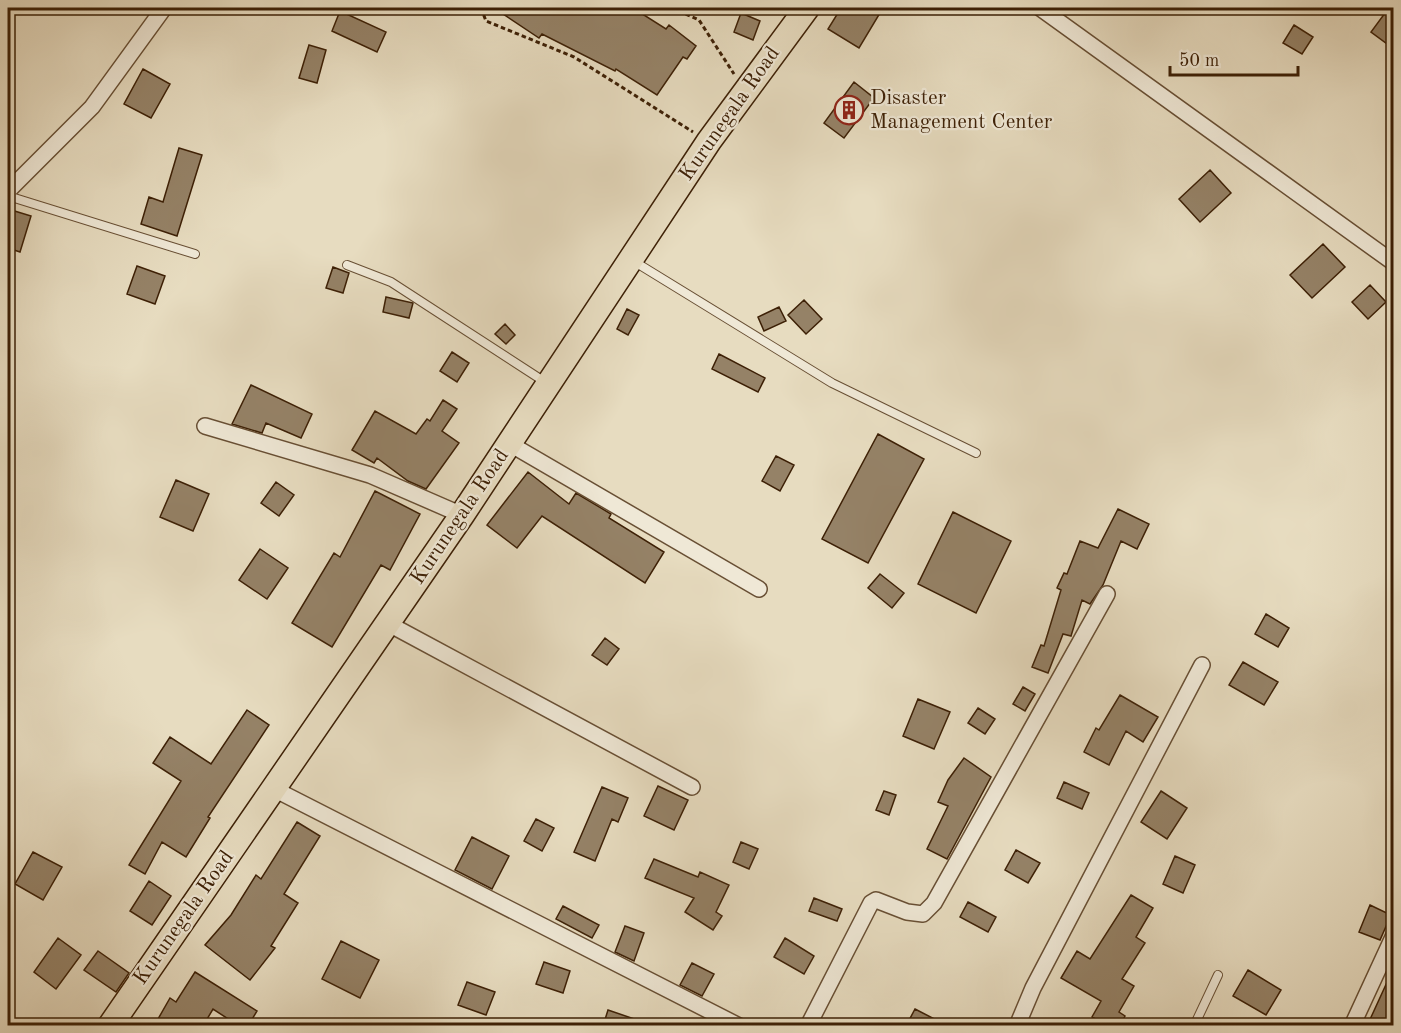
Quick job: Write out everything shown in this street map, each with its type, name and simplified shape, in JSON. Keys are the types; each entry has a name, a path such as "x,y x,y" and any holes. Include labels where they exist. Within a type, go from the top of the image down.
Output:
{"highway":[{"name":"Kurunegala Road","path":"110,1026 462,515 709,141 807,8"}],"street":[{"path":"8,191 92,107 164,8"},
{"path":"1040,8 1394,263"},
{"path":"205,426 369,475 462,515"},
{"path":"510,444 759,589"},
{"path":"808,1026 871,903 876,900 908,912 923,914 934,903 1107,594"},
{"path":"387,623 692,787"},
{"path":"1017,1026 1032,988 1202,665"},
{"path":"273,789 740,1026"},
{"path":"1352,1026 1394,935"}],"lane":[{"path":"8,196 195,254"},
{"path":"631,260 832,383 975,453"},
{"path":"347,265 391,282 440,317 549,384"},
{"path":"1194,1026 1218,975"}],"path":[{"path":"482,8 486,21 574,57 709,141"},
{"path":"672,8 699,20 745,90"}],"building":[{"path":"494,8 633,8 666,29 669,25 696,46 687,59 683,57 657,95 616,69 615,71 542,34 539,38"},
{"path":"841,8 883,8 859,48 828,29"},
{"path":"340,11 386,32 377,52 332,31"},
{"path":"741,13 760,21 753,40 734,32"},
{"path":"1385,13 1394,20 1394,49 1371,32"},
{"path":"1294,25 1313,37 1302,54 1283,43"},
{"path":"309,45 326,50 317,83 299,78"},
{"path":"143,69 170,84 151,118 124,104"},
{"name":"Disaster Management Center","path":"854,82 874,98 844,138 824,123"},
{"path":"179,148 202,155 177,236 141,224 149,197 163,202"},
{"path":"1210,170 1231,193 1200,222 1179,199"},
{"path":"8,209 31,216 20,252 8,248"},
{"path":"1323,244 1345,267 1312,298 1290,275"},
{"path":"137,266 165,276 155,304 127,294"},
{"path":"333,267 349,273 343,293 326,288"},
{"path":"1370,285 1386,302 1368,319 1352,302"},
{"path":"386,297 413,303 409,318 383,312"},
{"path":"804,300 822,319 806,334 788,315"},
{"path":"779,307 786,321 764,331 758,317"},
{"path":"627,309 639,315 628,335 617,329"},
{"path":"505,324 515,335 506,344 495,334"},
{"path":"452,352 469,363 457,382 440,371"},
{"path":"719,354 765,378 758,392 712,369"},
{"path":"251,385 312,414 301,438 266,423 262,433 232,424"},
{"path":"443,400 457,409 442,431 459,443 426,489 408,481 377,458 374,463 352,450 375,411 416,434 427,419 430,421"},
{"path":"878,434 924,459 868,563 822,539"},
{"path":"776,456 794,465 780,491 762,481"},
{"path":"528,472 569,504 576,493 611,514 609,518 664,552 645,583 542,516 517,548 487,525"},
{"path":"176,480 209,494 193,531 160,517"},
{"path":"276,482 294,495 279,516 261,503"},
{"path":"375,491 420,514 390,570 381,565 332,647 292,623 334,553 340,557"},
{"path":"1118,509 1149,524 1137,549 1121,541 1103,585 1090,604 1082,600 1071,636 1063,634 1048,673 1032,667 1041,645 1044,646 1061,590 1057,588 1064,573 1067,574 1080,541 1098,548"},
{"path":"953,512 1011,541 976,613 918,584"},
{"path":"260,549 288,568 267,599 239,580"},
{"path":"880,574 904,593 892,608 868,588"},
{"path":"1266,614 1289,628 1278,647 1255,634"},
{"path":"605,638 619,649 607,665 592,655"},
{"path":"1243,662 1278,682 1264,705 1229,685"},
{"path":"1023,687 1035,694 1025,711 1013,704"},
{"path":"1120,695 1158,717 1143,742 1126,731 1109,765 1084,752 1096,728 1099,730"},
{"path":"918,699 950,712 934,749 903,736"},
{"path":"978,708 995,719 985,734 968,723"},
{"path":"247,710 269,725 208,817 210,818 186,857 162,842 145,874 129,865 181,781 153,763 170,737 211,764"},
{"path":"964,758 991,777 947,859 927,849 948,806 938,802 948,780"},
{"path":"1064,782 1089,793 1082,809 1057,798"},
{"path":"658,786 688,800 674,830 644,816"},
{"path":"602,787 628,798 618,822 612,819 595,861 574,852"},
{"path":"884,791 896,795 889,815 876,810"},
{"path":"1161,791 1187,808 1167,839 1141,822"},
{"path":"536,819 554,828 542,851 524,841"},
{"path":"297,822 320,836 284,894 298,903 271,946 275,948 250,980 205,945 231,915 256,875 261,879"},
{"path":"472,837 509,856 492,889 455,870"},
{"path":"741,842 758,849 749,869 733,862"},
{"path":"1016,850 1040,863 1028,883 1005,870"},
{"path":"33,852 62,867 43,900 15,884"},
{"path":"1175,856 1195,865 1183,893 1163,884"},
{"path":"654,859 698,877 700,872 729,885 716,912 722,916 713,930 685,912 694,898 645,878"},
{"path":"149,881 171,896 152,925 130,911"},
{"path":"1131,895 1153,908 1136,937 1145,943 1122,979 1134,986 1119,1012 1125,1016 1120,1026 1108,1026 1092,1017 1101,1001 1061,978 1077,951 1090,959"},
{"path":"814,898 842,909 837,921 809,911"},
{"path":"968,902 996,917 988,932 960,917"},
{"path":"1370,905 1391,915 1380,940 1359,932"},
{"path":"563,906 599,925 592,938 556,919"},
{"path":"625,926 644,933 634,961 615,952"},
{"path":"58,938 81,955 56,989 34,972"},
{"path":"785,938 814,956 804,974 774,957"},
{"path":"341,941 379,960 360,998 322,979"},
{"path":"98,951 129,973 116,992 84,970"},
{"path":"544,962 570,971 563,993 536,984"},
{"path":"692,963 714,974 702,996 680,985"},
{"path":"1394,967 1394,1009 1386,1026 1367,1026"},
{"path":"1248,970 1281,990 1266,1015 1233,996"},
{"path":"195,972 257,1011 248,1026 239,1026 213,1009 203,1026 154,1026 170,998 176,1002"},
{"path":"467,982 495,992 486,1015 458,1005"},
{"path":"915,1009 948,1026 906,1026"},
{"path":"608,1010 646,1023 646,1026 603,1026"}],"place":[{"name":"Disaster Management Center","path":"849,110"}]}
